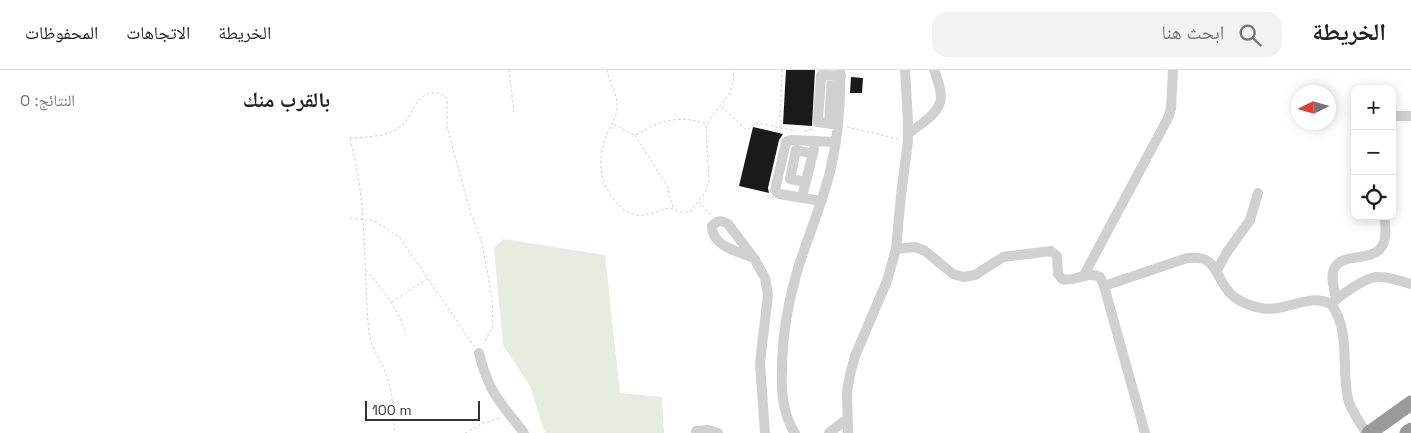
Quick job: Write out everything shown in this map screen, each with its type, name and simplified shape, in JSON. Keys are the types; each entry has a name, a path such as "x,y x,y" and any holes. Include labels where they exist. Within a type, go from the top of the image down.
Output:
{"highway":[{"path":"1368,433 1411,403"},
{"path":"1407,433 1411,430"}],"street":[{"path":"848,433 848,392 855,356 887,281 896,249 908,138 905,70"},
{"path":"908,138 939,107 941,94 934,70"},
{"path":"1084,275 1168,118 1171,109 1173,70"},
{"path":"795,433 786,414 781,380 786,321 800,262 822,201 836,142 834,124 838,74 821,75 818,122 834,124"},
{"path":"1396,116 1411,116"},
{"path":"822,201 779,194 775,190 786,142 791,140 815,140 836,142"},
{"path":"802,197 815,140"},
{"path":"806,182 790,179 796,150 813,154"},
{"path":"1217,270 1227,252 1250,220 1258,193"},
{"path":"1368,433 1348,401 1343,342 1333,302 1333,276 1334,270 1340,263 1371,254 1382,246 1386,236 1384,220"},
{"path":"754,258 722,245 714,238 712,226 717,221 728,224 754,258 765,278 768,295 760,364 765,433"},
{"path":"896,249 916,247 925,251 952,274 963,277 974,275 1002,257 1051,251 1057,256 1058,274 1062,279 1068,281 1084,275 1098,275 1104,286 1145,433"},
{"path":"1104,286 1187,258 1201,258 1207,261 1217,270 1231,295 1254,306 1278,308 1303,301 1333,302 1368,279 1375,277 1390,278 1411,284"},
{"path":"479,353 487,381 494,395 524,433"},
{"path":"829,433 847,419"},
{"path":"696,431 708,430 718,433"}],"path":[{"path":"509,70 514,112"},
{"path":"607,70 617,101 614,124 604,139 600,163 601,175 608,191 619,206 633,214 643,215 673,208 688,212 705,192 709,181 705,134 706,124 721,107 732,88 733,70"},
{"path":"780,127 782,70"},
{"path":"350,218 362,220 375,221 400,238 479,353 492,325 492,297 482,243 470,211 447,127 447,98 436,93 424,95 417,101 407,121 398,128 378,136 350,138 358,177 362,220 369,334 373,349 382,364 389,382 396,433"},
{"path":"721,107 745,129 750,129 754,124 758,123 802,132 813,129 818,122"},
{"path":"634,135 666,121 693,119 706,124"},
{"path":"614,124 634,135 670,192 673,208"},
{"path":"834,124 908,138"},
{"path":"698,202 717,221"},
{"path":"365,269 392,302 402,321 406,334"},
{"path":"392,302 427,279"},
{"path":"465,433 510,415"}],"shaded area":[{"path":"503,239 605,255 620,393 662,397 664,433 545,433 530,386 503,345 494,248"}],"building":[{"path":"786,70 815,70 812,126 783,124"},
{"path":"851,77 863,78 862,93 850,93"},
{"path":"753,127 783,134 779,140 768,188 769,193 739,186"}]}
